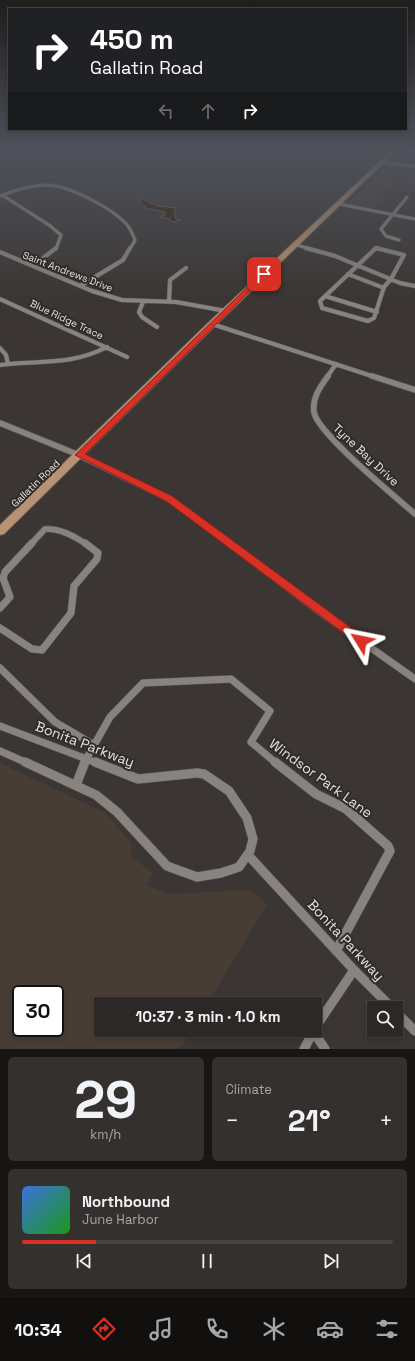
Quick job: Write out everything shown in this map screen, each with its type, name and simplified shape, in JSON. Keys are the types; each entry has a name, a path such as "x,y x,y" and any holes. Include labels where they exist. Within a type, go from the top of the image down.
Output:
{"main road":[{"name":"Gallatin Road","path":"0,531 294,244 344,199"}],"street":[{"path":"6,199 49,225 61,235 55,250 33,266"},
{"path":"80,286 123,260 135,240 128,225 88,199"},
{"path":"399,240 386,236 381,229 406,199"},
{"path":"339,204 415,219"},
{"path":"294,244 335,256 391,279 415,286"},
{"path":"376,248 401,253 404,255 391,279 384,288 374,318 368,321 322,308 320,306 320,301 348,274 376,248"},
{"name":"Saint Andrews Drive","path":"0,252 80,286 122,300 192,304 226,311"},
{"path":"169,302 170,280 186,268"},
{"path":"348,274 384,288"},
{"path":"325,296 377,312"},
{"name":"Blue Ridge Trace","path":"0,299 127,357"},
{"path":"143,302 139,312 142,317 157,327"},
{"path":"212,324 415,390"},
{"path":"0,365 56,363 79,360 93,356 107,347"},
{"path":"0,348 4,350 8,358 8,364"},
{"name":"Tyne Bay Drive","path":"336,364 317,391 313,404 314,414 320,425 333,440 415,514"},
{"path":"0,423 79,455 169,499 323,614 414,677"},
{"path":"0,608 10,597 3,578 5,572 45,529 52,527 61,530 98,553 97,559 74,586 71,613 64,624 42,650 32,649 0,628"},
{"path":"0,668 55,722 94,745"},
{"name":"Windsor Park Lane","path":"76,786 86,759 110,717 143,683 231,679 264,704 270,711 251,742 265,755 316,794 346,810 388,846 390,851 336,951"},
{"name":"Bonita Parkway","path":"0,726 138,779 197,773 204,774 229,791 246,818 253,839 248,855 336,951 385,1001"},
{"path":"0,751 96,795 117,812 143,842 167,866 197,876 203,876 239,868 248,855"},
{"path":"322,1018 354,970"},
{"path":"403,1019 415,1031"},
{"path":"304,1049 310,1037"},
{"path":"318,1037 326,1049"}],"shaded area":[{"path":"140,199 142,199 157,206 176,208 174,214 176,219 181,220 173,222 170,219 161,217 165,215 165,212 145,208 145,206 141,203"},
{"path":"351,199 381,199 372,209 346,204"},
{"path":"0,763 104,812 132,844 131,857 153,873 147,886 171,894 251,890 267,904 211,997 94,997 94,1037 188,1037 182,1047 175,1049 0,1049"}],"route":[{"path":"264,274 79,455 169,499 361,641"}]}
